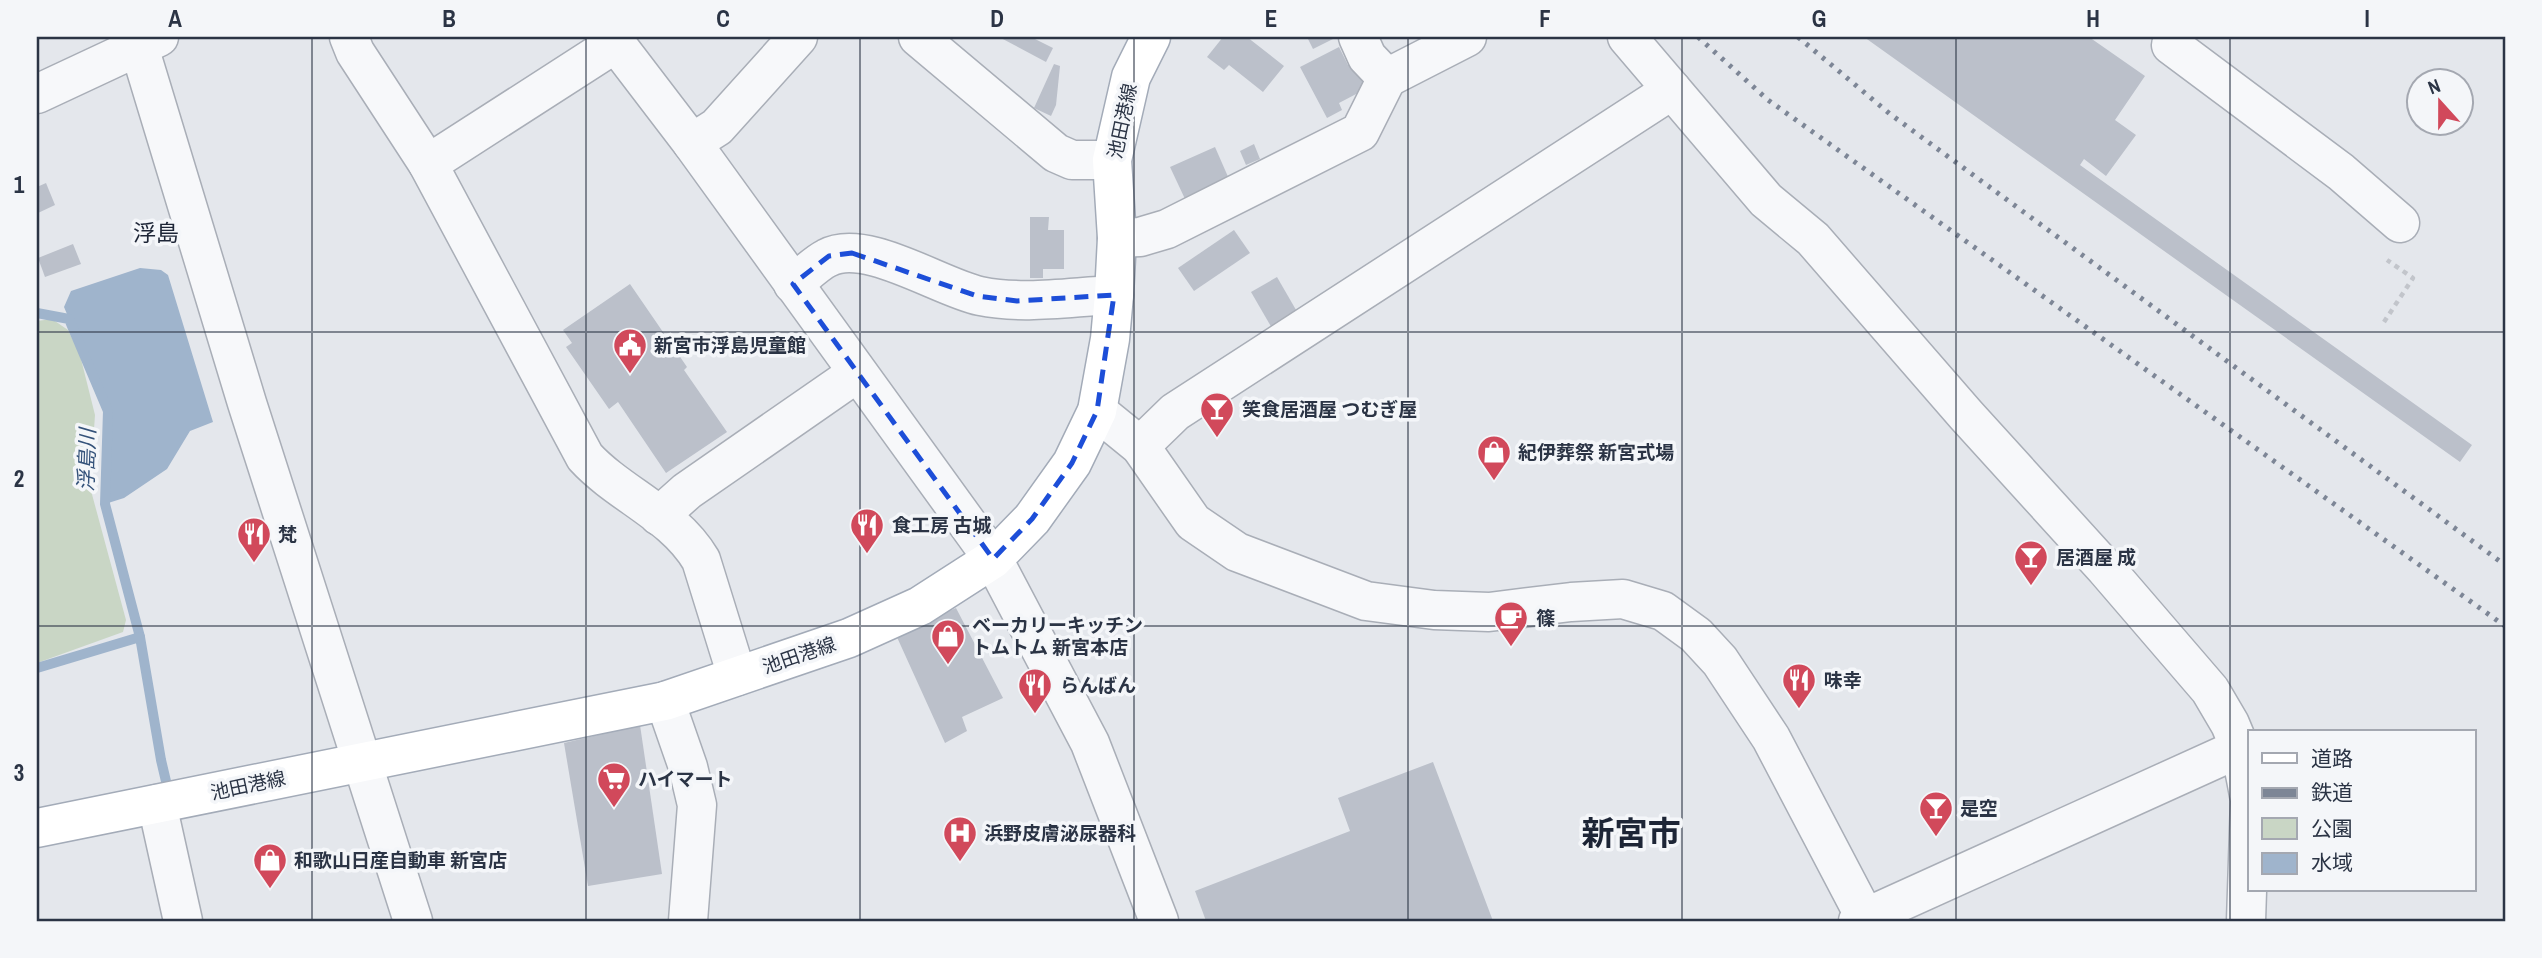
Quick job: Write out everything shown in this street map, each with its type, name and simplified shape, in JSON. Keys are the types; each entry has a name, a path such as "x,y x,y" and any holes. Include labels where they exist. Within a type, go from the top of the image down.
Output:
{"main road":[{"name":"池田港線","path":"37,828 665,701 883,624 920,606 993,559 1032,519 1072,463 1097,411 1110,339 1114,295 1117,238 1112,160 1131,77 1151,37"}],"street":[{"path":"349,37 355,51 428,164 585,457 599,472 691,543 701,560 737,676"},
{"path":"692,143 717,127 798,37"},
{"path":"918,37 1056,153 1072,160 1112,160"},
{"path":"1358,37 1367,57 1387,78"},
{"path":"1117,238 1140,237 1167,229 1360,132 1387,78 1467,37"},
{"path":"1627,37 1766,200 1813,239 2210,690 2230,724 2240,748 2248,790"},
{"path":"2176,37 2171,45 2341,172 2400,223"},
{"path":"37,94 145,40 247,403 413,921"},
{"path":"428,164 614,40 692,143 993,559 1090,743 1159,921"},
{"path":"1140,446 1175,412 1672,90"},
{"path":"793,284 829,257 852,253 882,259 977,296 1017,301 1114,295"},
{"path":"659,516 687,491 857,373"},
{"path":"1097,411 1140,446 1193,522 1237,552 1366,601 1434,610 1489,612 1623,599 1663,611 1696,635 1720,661 1771,738 1863,920 2240,748"},
{"path":"665,701 698,805 688,921"},
{"path":"157,804 183,921"},
{"path":"2246,921 2248,860"}],"highlighted area":[{"path":"852,253 977,296 1017,301 1114,295 1097,411 1072,463 1032,519 993,559 793,284 829,256"}],"green space":[{"path":"52,319 68,330 80,355 95,415 90,487 126,620 123,632 37,663 37,321"}],"water":[{"path":"140,268 161,270 168,275 213,422 190,431 167,469 124,498 105,504 108,411 64,307 71,291"}],"building":[{"path":"999,37 1031,37 1053,48 1046,62"},
{"path":"1223,37 1247,37 1284,66 1263,92 1229,65 1224,70 1207,57"},
{"path":"1307,37 1337,37 1313,49"},
{"path":"1864,37 2089,37 2145,76 2115,120 2136,135 2106,176 2084,159 2080,165 2472,445 2460,462"},
{"path":"1339,47 1348,65 1354,62 1364,82 1360,92 1339,103 1342,110 1327,118 1300,67"},
{"path":"1054,64 1060,66 1056,105 1051,116 1034,108"},
{"path":"1254,144 1260,159 1246,165 1240,151"},
{"path":"1215,147 1229,179 1185,199 1170,167"},
{"path":"46,183 55,205 38,213 37,187"},
{"path":"1030,217 1049,217 1048,230 1064,230 1064,269 1043,269 1043,278 1030,278"},
{"path":"1234,230 1250,253 1194,291 1178,268"},
{"path":"73,244 81,264 45,277 38,258"},
{"path":"1277,277 1303,322 1277,337 1251,292"},
{"path":"630,284 687,367 684,370 727,432 666,473 618,402 609,409 566,347 572,343 563,330"},
{"name":"ベーカリーキッチン トムトム 新宮本店","path":"956,608 1003,698 962,717 967,731 945,743 896,635"},
{"name":"ハイマート","path":"640,725 662,874 588,886 564,743"},
{"path":"1433,762 1493,921 1206,921 1195,891 1350,831 1338,798"}],"waterway":[{"name":"浮島川","path":"37,313 69,319 108,411 105,504 140,637 169,794"},
{"name":"浮島川","path":"37,668 140,637"}],"railway":[{"path":"1698,37 1768,100 2505,626"},
{"path":"1798,37 1890,114 2505,565"}],"place":[{"name":"新宮市浮島児童館","path":"630,375"},
{"name":"笑食居酒屋 つむぎ屋","path":"1217,439"},
{"name":"紀伊葬祭 新宮式場","path":"1494,482"},
{"name":"食工房 古城","path":"867,555"},
{"name":"梵","path":"254,564"},
{"name":"居酒屋 成","path":"2031,587"},
{"name":"篠","path":"1511,648"},
{"name":"ベーカリーキッチン トムトム 新宮本店","path":"948,666"},
{"name":"味幸","path":"1799,710"},
{"name":"らんばん","path":"1035,715"},
{"name":"ハイマート","path":"614,809"},
{"name":"是空","path":"1936,838"},
{"name":"浜野皮膚泌尿器科","path":"960,863"},
{"name":"和歌山日産自動車 新宮店","path":"270,890"}],"district":[{"name":"浮島","path":"156,233"},
{"name":"新宮市","path":"1631,833"}]}
